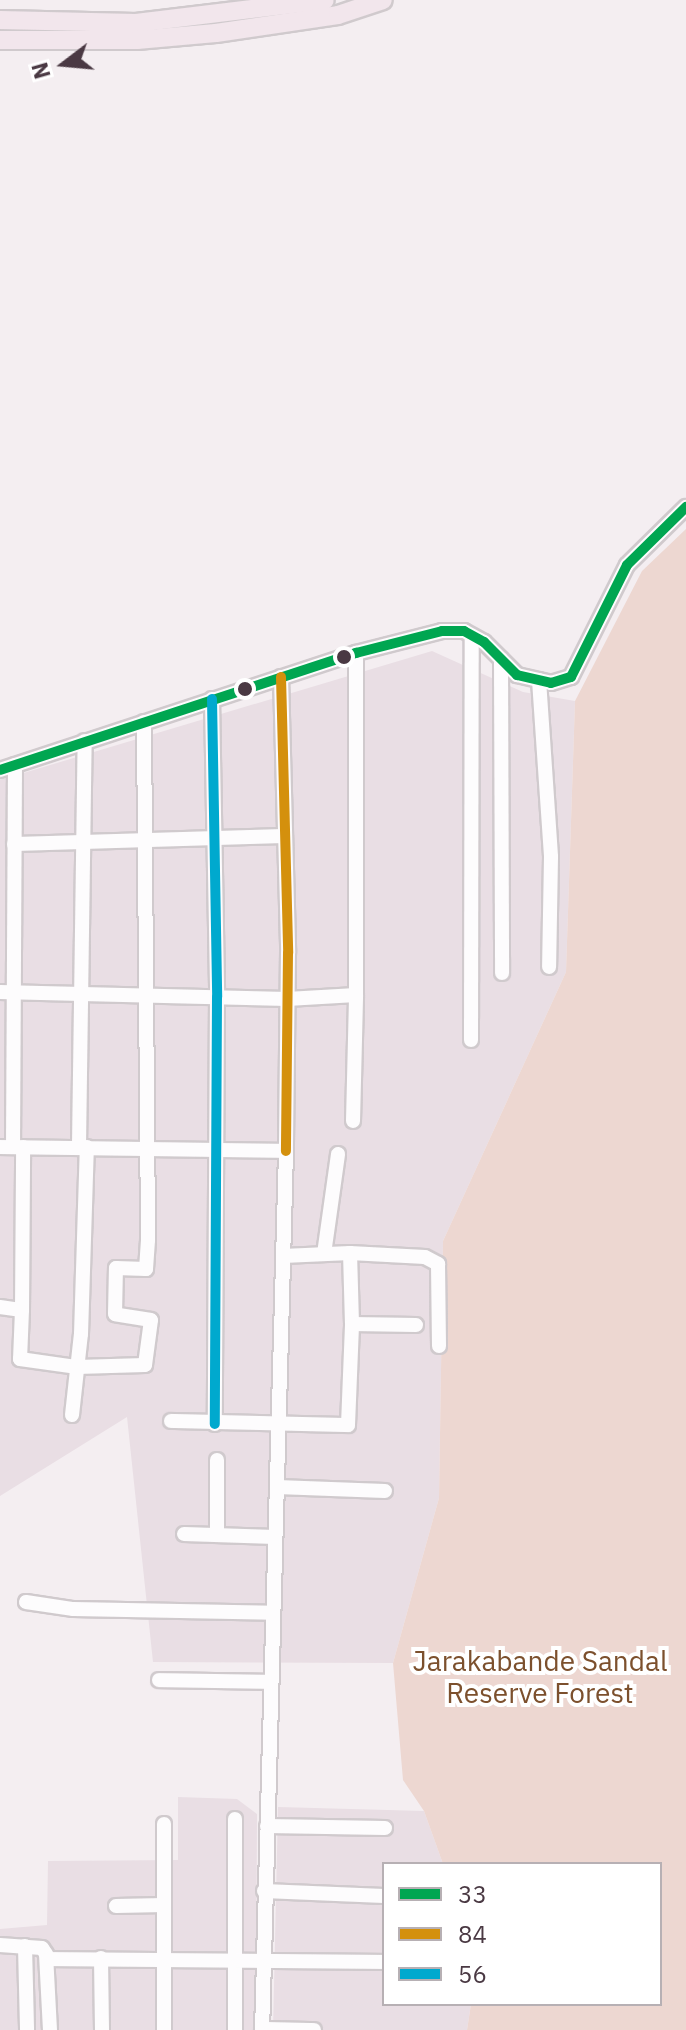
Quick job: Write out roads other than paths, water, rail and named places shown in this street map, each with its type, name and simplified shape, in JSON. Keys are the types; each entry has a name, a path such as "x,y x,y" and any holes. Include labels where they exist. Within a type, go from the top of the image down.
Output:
{"main road":[{"path":"0,20 136,23 325,0"},
{"path":"0,40 137,40 216,33 338,15 383,0"}],"street":[{"path":"0,770 356,653 442,631 472,636 517,675 551,683 571,677 627,565 686,507"},
{"path":"471,1040 472,636"},
{"path":"353,1121 356,653"},
{"path":"501,659 502,973"},
{"path":"281,677 287,999 286,1151 262,2029 314,2030"},
{"path":"539,680 551,857 549,967"},
{"path":"212,699 217,997 215,1424"},
{"path":"15,765 7,991 22,1310 20,1359 77,1367 145,1365 151,1320 115,1314 116,1268 146,1269 144,1147 148,995 144,722"},
{"path":"72,1415 77,1367 83,1146 81,992 85,741"},
{"path":"14,844 285,836"},
{"path":"7,991 287,999 356,995"},
{"path":"12,1147 217,1147 286,1151"},
{"path":"324,1254 338,1154"},
{"path":"283,1256 350,1253 425,1257 438,1264 439,1346"},
{"path":"171,1421 348,1425 352,1324 350,1253"},
{"path":"0,1307 22,1310"},
{"path":"352,1324 416,1325"},
{"path":"217,1460 217,1535"},
{"path":"277,1487 385,1491"},
{"path":"184,1534 275,1537"},
{"path":"26,1602 73,1609 273,1613"},
{"path":"159,1680 271,1682"},
{"path":"235,1819 235,2030"},
{"path":"164,1824 164,2030"},
{"path":"267,1826 385,1828"},
{"path":"264,1891 382,1896"},
{"path":"116,1906 164,1905"},
{"path":"0,1945 42,1948 49,1959 50,2030"},
{"path":"25,1946 27,2030"},
{"path":"101,1958 102,2030"},
{"path":"49,1959 382,1962"}],"park label":[{"name":"Jarakabande Sandal Reserve Forest","path":"540,1677"}]}
